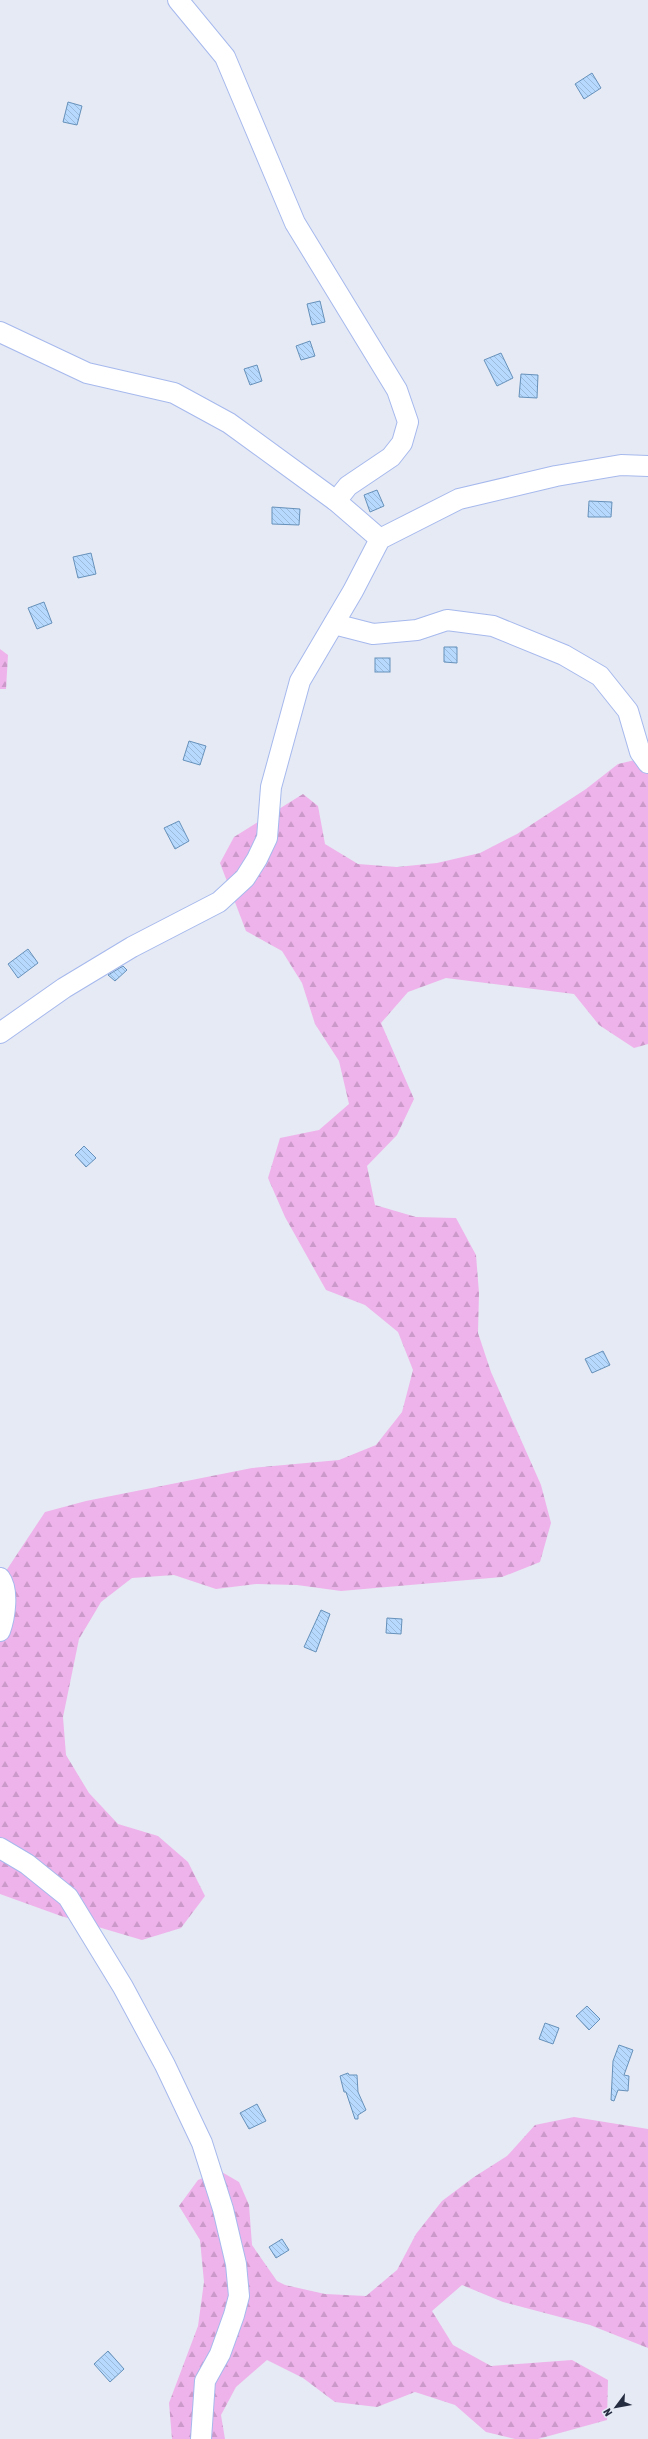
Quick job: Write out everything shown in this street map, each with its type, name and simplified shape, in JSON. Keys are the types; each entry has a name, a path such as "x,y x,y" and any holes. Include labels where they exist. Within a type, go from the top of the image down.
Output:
{"street":[{"path":"178,0 225,56 295,223 397,390 408,422 402,444 391,457 348,486 336,501"},
{"path":"0,332 87,373 174,394 229,423 336,501 380,539"},
{"path":"0,1033 64,988 132,947 219,902 245,878 257,859 267,838 271,787 300,681 334,624 380,539 459,500 556,476 621,465 648,466"},
{"path":"334,624 373,634 417,630 447,620 493,626 564,655 600,676 628,711 640,752 648,763"},
{"path":"0,1578 4,1583 4,1621 0,1631"},
{"path":"0,1848 27,1864 68,1897 137,2012 165,2064 202,2143 223,2209 236,2264 239,2296 220,2354 205,2381 201,2439"}],"green space":[{"path":"0,649 8,655 6,689 0,689"},
{"path":"648,757 648,1044 634,1048 599,1025 574,994 446,978 408,992 381,1023 414,1099 397,1135 367,1166 375,1205 416,1217 456,1218 476,1255 479,1293 478,1333 491,1372 541,1485 551,1523 540,1562 502,1577 341,1591 297,1585 257,1584 216,1589 174,1575 132,1578 101,1602 79,1639 63,1717 66,1755 89,1793 118,1824 158,1836 188,1862 205,1896 181,1928 142,1940 61,1916 0,1894 0,1580 45,1512 86,1501 252,1468 339,1460 376,1445 402,1412 413,1370 398,1332 365,1305 326,1290 285,1217 268,1178 280,1138 319,1130 349,1104 339,1061 315,1024 302,983 282,951 246,931 220,863 234,837 303,794 318,806 325,844 358,864 397,867 437,863 480,853 517,834 586,789 618,764"},
{"path":"574,2117 648,2129 648,2348 590,2325 503,2302 462,2285 432,2311 453,2345 491,2366 572,2360 608,2380 607,2420 538,2439 515,2439 486,2432 455,2405 415,2392 377,2407 335,2402 303,2378 267,2360 236,2387 221,2415 225,2439 172,2439 169,2403 198,2326 204,2282 200,2240 179,2206 198,2180 220,2171 239,2182 249,2205 252,2245 277,2281 285,2285 325,2294 366,2296 397,2270 416,2234 442,2201 474,2177 507,2156 535,2125"}],"building":[{"path":"592,73 601,88 584,99 575,84"},
{"path":"68,102 82,106 77,125 63,122"},
{"path":"320,301 325,322 312,325 307,304"},
{"path":"310,341 315,356 301,360 296,346"},
{"path":"501,353 513,378 497,386 484,360"},
{"path":"257,365 262,381 250,385 244,369"},
{"path":"521,374 538,375 537,398 519,397"},
{"path":"377,490 384,506 370,512 364,495"},
{"path":"589,501 612,502 611,517 588,517"},
{"path":"272,507 300,509 299,525 272,524"},
{"path":"91,553 96,574 78,578 73,557"},
{"path":"44,602 52,623 37,629 28,608"},
{"path":"444,647 457,647 457,663 444,662"},
{"path":"375,658 390,658 390,672 375,672"},
{"path":"189,741 206,746 200,765 183,760"},
{"path":"179,821 189,841 175,849 164,828"},
{"path":"28,949 38,963 18,978 8,964"},
{"path":"123,966 127,970 115,981 108,975"},
{"path":"84,1146 96,1158 86,1167 75,1155"},
{"path":"603,1351 610,1365 592,1373 585,1359"},
{"path":"321,1610 330,1614 316,1652 304,1647"},
{"path":"387,1618 402,1619 401,1634 386,1633"},
{"path":"587,2006 600,2019 589,2030 576,2016"},
{"path":"545,2023 559,2028 553,2044 539,2039"},
{"path":"619,2045 633,2050 624,2075 629,2076 628,2091 618,2090 614,2101 611,2100 613,2061"},
{"path":"348,2073 349,2075 357,2075 358,2092 366,2110 358,2115 358,2119 355,2119 346,2092 344,2092 340,2076"},
{"path":"257,2104 266,2121 249,2129 240,2113"},
{"path":"282,2239 289,2250 276,2258 269,2247"},
{"path":"108,2351 124,2369 110,2382 94,2364"}]}
